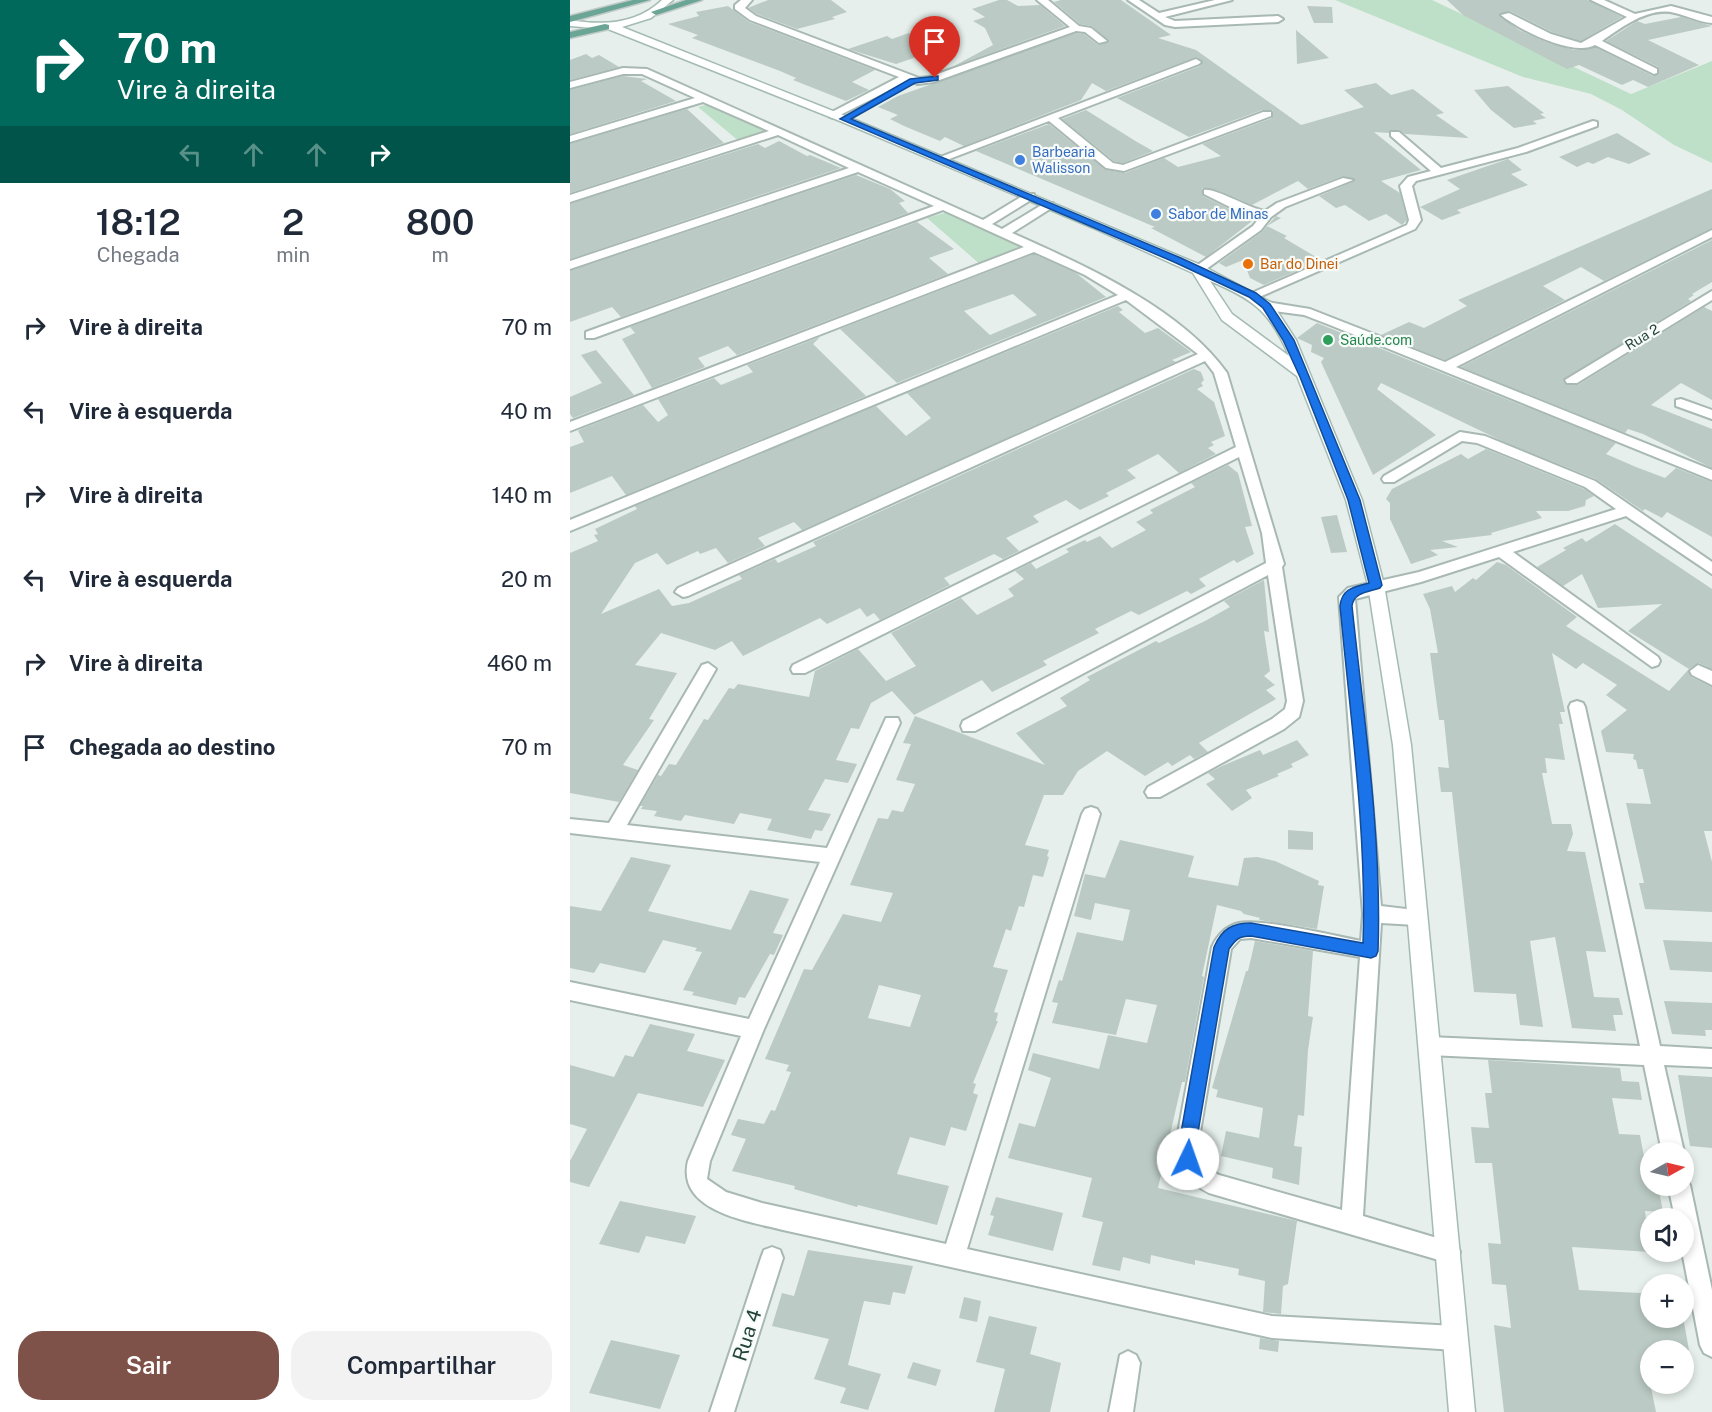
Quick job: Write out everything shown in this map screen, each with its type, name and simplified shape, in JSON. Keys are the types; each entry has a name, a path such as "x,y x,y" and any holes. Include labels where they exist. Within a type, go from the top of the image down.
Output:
{"main road":[{"path":"570,10 609,0"},
{"path":"570,19 645,0"},
{"path":"668,0 652,14 646,31 676,50"},
{"path":"570,35 609,27 697,0"},
{"path":"570,23 609,27 676,50 1030,196 1249,293 1266,306 1279,324 1305,377 1354,500 1376,585 1402,745 1462,1412"},
{"path":"1198,269 1227,317 1274,349 1305,377"},
{"path":"1218,305 1226,294 1249,293"},
{"path":"1248,332 1267,331 1279,324"}],"street":[{"path":"747,0 740,5 740,9 753,18 909,79 930,80 1075,28 1088,30 1102,41"},
{"path":"1042,0 1073,23 1075,28"},
{"path":"1133,0 1168,23 1184,25 1278,19"},
{"path":"1158,16 1227,0"},
{"path":"1596,0 1636,18"},
{"path":"1506,15 1575,47 1585,47 1636,18 1666,9 1698,19 1712,20"},
{"path":"1594,41 1654,71"},
{"path":"940,159 1196,62"},
{"path":"570,86 623,71 637,70 704,98 1089,272 1127,295 1207,356 1220,373 1276,564 1295,701 1293,712 1278,724 1154,792"},
{"path":"839,117 909,79"},
{"path":"570,139 704,98"},
{"path":"1050,117 1110,166 1124,168 1267,114"},
{"path":"1249,293 1411,227 1415,220 1407,182 1522,150 1593,124"},
{"path":"570,199 778,132"},
{"path":"1395,134 1439,172"},
{"path":"570,265 859,168"},
{"path":"1198,269 1257,228 1267,215 1281,205 1347,180"},
{"path":"1208,192 1246,211 1267,215"},
{"path":"984,224 1030,196"},
{"path":"1003,233 1049,205"},
{"path":"590,335 944,206"},
{"path":"1448,367 1477,350 1712,233"},
{"path":"570,428 1035,247"},
{"path":"570,526 1127,295"},
{"name":"Rua 2","path":"1572,380 1712,295"},
{"path":"1266,306 1306,312 1448,367 1712,475"},
{"path":"1279,324 1306,312"},
{"path":"683,592 1207,356"},
{"path":"1681,403 1712,415"},
{"path":"1389,479 1460,436 1492,443 1559,470 1604,493 1712,569"},
{"path":"799,669 1244,449"},
{"path":"1352,1224 1372,914 1362,761 1346,606 1347,597 1353,592 1376,585 1421,577 1628,510"},
{"path":"1501,550 1652,661"},
{"path":"969,726 1276,564"},
{"path":"614,831 708,669"},
{"path":"1577,707 1671,1142"},
{"path":"892,723 753,1029 699,1161 696,1180 702,1191 719,1200 783,1219 1272,1327 1455,1338"},
{"path":"953,1257 1091,814"},
{"path":"570,826 833,856"},
{"path":"1372,914 1416,917"},
{"path":"1371,951 1251,930 1238,930 1229,935 1222,947 1187,1144 1191,1168 1197,1176 1217,1185 1449,1252"},
{"path":"570,991 753,1029"},
{"path":"1429,1046 1712,1058"},
{"path":"1681,1196 1712,1344"},
{"name":"Rua 4","path":"722,1412 772,1258"},
{"path":"1121,1412 1128,1363"}],"green space":[{"path":"1335,0 1432,0 1631,94 1712,61 1712,163 1674,145 1622,110 1591,94 1523,77"},
{"path":"709,104 769,130 769,132 740,142 698,107"},
{"path":"948,212 1021,247 1021,250 982,266 927,218"}],"building":[{"path":"768,0 831,0 847,12 832,17 835,19 797,29 757,14 748,8"},
{"path":"999,0 1007,0 1018,6 1040,5 1065,26 954,66 993,45 985,28 973,21 985,17 972,9"},
{"path":"1121,0 1171,35 1158,38 1196,50 1301,125 1364,107 1344,90 1376,83 1391,95 1413,89 1444,113 1436,115 1469,138 1405,134 1399,130 1391,130 1389,133 1374,132 1421,170 1381,181 1400,193 1407,220 1402,225 1386,214 1369,221 1345,205 1336,208 1319,196 1355,181 1343,176 1308,189 1298,181 1252,205 1217,190 1202,188 1203,196 1241,215 1256,218 1206,257 1151,228 1155,227 976,151 1049,124 1106,170 1125,173 1164,158 1178,167 1221,156 1202,144 1272,118 1273,110 1262,110 1189,137 1117,98 1200,66 1203,62 1197,57 1106,91 1092,83 1081,100 964,146 945,137 940,141 904,126 890,119 898,115 878,107 898,96 1076,33 1084,34 1098,45 1109,42 1092,26 1080,24 1054,2"},
{"path":"1447,0 1588,0 1622,17 1581,41 1552,32 1510,11 1499,15 1519,30 1546,42 1574,50 1595,47 1653,76 1659,74 1658,67 1606,41 1637,21 1645,24 1681,17 1712,26 1648,40 1699,65 1648,87 1633,80 1622,85 1579,65 1567,69 1463,15"},
{"path":"728,6 749,22 875,70 852,82 869,90 846,101 793,80 796,78 780,71 692,38 698,35 668,24 699,16 696,12"},
{"path":"1307,6 1332,7 1333,23 1314,23"},
{"path":"1296,30 1329,58 1297,64"},
{"path":"909,33 937,50 896,64 848,49 887,36 892,39"},
{"path":"586,54 592,58 599,55 619,67 570,80 570,60"},
{"path":"623,76 647,79 641,81 676,101 570,134 570,90"},
{"path":"1508,86 1544,113 1540,114 1546,118 1533,121 1537,124 1514,128 1491,110 1474,90"},
{"path":"687,109 724,143 570,193 570,144"},
{"path":"1086,110 1153,151 1123,163 1114,161 1062,119"},
{"path":"1617,133 1651,154 1629,164 1608,157 1593,164 1588,162 1577,167 1559,157"},
{"path":"779,141 807,156 810,155 841,168 570,259 570,204 758,144 765,148"},
{"path":"1508,159 1522,170 1511,174 1528,185 1457,210 1461,213 1442,220 1420,207 1460,189 1447,180"},
{"path":"856,175 890,189 905,201 899,203 908,213 621,317 612,307 570,322 570,271"},
{"path":"1712,189 1712,228 1604,281 1581,267 1543,286 1565,300 1445,360 1381,335 1409,322 1424,328 1467,306 1458,300"},
{"path":"1276,216 1281,218 1268,226"},
{"path":"917,222 954,249 929,258 948,274 737,355 728,346 698,358 705,367 652,388 622,339 635,333 630,327"},
{"path":"1267,226 1287,236 1284,238 1321,260 1264,285 1250,278 1243,260 1226,267 1219,263"},
{"path":"1712,240 1712,282 1692,294 1694,295 1688,299 1691,301 1563,380 1567,385 1578,385 1704,307 1712,311 1712,400 1681,383 1651,405 1712,429 1712,468 1643,434 1628,429 1625,433 1461,367"},
{"path":"1034,254 1076,273 1106,297 897,383 840,329","holes":["1013,294 1037,315 990,335 964,311"]},
{"path":"1118,306 1123,310 1119,312 1145,333 1158,328 1191,352 1172,360 1176,362 802,530 794,522 758,538 765,546 728,563 716,548 700,554 698,551 667,565 657,553 635,563 601,614 659,589 672,606 689,603 742,579 739,575 775,559 778,563 816,546 813,542 1194,369 1201,372 1204,380 1201,383 1203,386 1197,389 1214,402 1225,436 1211,442 1214,445 1208,448 1216,454 1179,473 1158,454 1127,470 1136,478 1106,493 1109,496 1080,510 1066,500 1033,516 1039,522 1006,538 1019,551 1003,559 994,554 944,578 950,585 880,620 874,613 867,617 860,608 827,624 820,618 743,656 732,641 715,650 661,633 635,665 677,673 649,719 654,720 623,765 638,770 619,802 570,793 570,553 598,541 594,535 598,534 595,529 637,509 635,506 876,406 906,436 931,418 907,393"},
{"path":"1317,323 1616,443 1606,454 1636,467 1665,478 1676,468 1712,482 1712,537 1667,512 1662,518 1645,509 1643,511 1596,479 1502,441 1381,383 1377,389 1436,435 1373,475 1321,362 1324,358 1311,352 1312,345 1297,338"},
{"path":"820,337 813,344 866,396 626,495 612,476 570,493 570,447 584,442 578,431 581,429 643,405 658,422 668,415 658,399 714,378 721,385 753,372 747,365"},
{"path":"596,350 634,395 573,418 570,414 570,397 602,383 581,355"},
{"path":"1486,449 1584,489 1594,496 1586,500 1585,506 1568,511 1536,511 1542,518 1491,533 1492,535 1442,541 1458,547 1430,550 1438,555 1411,564 1390,519 1390,503 1386,499 1392,489 1461,454 1468,459"},
{"path":"1228,465 1238,473 1252,526 1245,527 1254,554 1237,563 1234,560 1199,579 1206,586 1191,594 1187,591 1139,615 1131,611 1095,629 1099,633 1043,661 1047,665 992,692 982,680 914,715 892,691 871,703 859,729 851,728 836,760 857,764 848,783 825,779 808,810 831,814 822,831 815,830 811,839 767,830 772,819 740,813 734,824 685,815 681,821 654,816 657,811 641,809 643,806 640,806 658,775 661,776 669,764 676,765 704,719 708,720 729,688 734,689 738,684 809,697 815,671 858,649 886,681 916,666 891,633 961,598 977,615 1014,596 1008,589 1024,579 1015,571 1031,563 1036,569 1069,552 1066,549 1085,540 1087,542 1100,536 1112,548 1146,530 1136,522 1153,513 1150,510 1195,487 1191,483"},
{"path":"1337,515 1347,552 1331,553 1321,517"},
{"path":"1615,524 1712,589 1712,669 1699,663 1689,669 1628,631 1662,604 1598,608 1582,574 1563,586 1537,567 1566,550 1563,548 1582,538 1586,542"},
{"path":"1497,562 1506,565 1577,617 1566,626 1669,691 1688,670 1691,677 1712,687 1712,831 1704,831 1712,862 1712,912 1645,909 1639,883 1644,883 1626,803 1651,804 1643,769 1638,769 1636,760 1633,759 1634,754 1606,752 1601,731 1627,710 1606,695 1617,685 1583,663 1576,669 1552,653 1565,712 1560,712 1563,724 1559,724 1565,760 1545,758 1547,773 1542,773 1552,824 1571,824 1573,834 1567,851 1585,852 1606,952 1586,951 1594,997 1619,998 1623,1015 1613,1015 1616,1031 1572,1028 1555,937 1530,941 1543,1027 1520,1025 1516,994 1474,992 1452,792 1441,792 1438,767 1449,768 1444,720 1439,720 1430,653 1438,653 1430,609 1423,594 1452,586 1455,592 1473,578 1476,580"},
{"path":"1264,580 1269,632 1264,631 1270,671 1264,676 1275,685 1266,690 1276,699 1199,743 1208,752 1194,759 1190,755 1172,766 1168,762 1145,776 1107,751 1078,771 1063,795 1044,795 1025,845 1049,850 1047,856 1049,857 1043,877 1033,875 1024,907 1019,906 1011,931 1006,929 993,967 1008,970 994,1012 998,1013 996,1021 998,1021 973,1083 976,1084 973,1093 978,1095 966,1131 951,1127 945,1146 910,1137 897,1174 949,1186 937,1225 858,1205 857,1207 794,1189 795,1186 732,1171 746,1139 731,1135 738,1119 764,1124 771,1110 775,1111 791,1072 786,1071 789,1065 765,1059 804,969 812,970 843,914 881,922 893,893 850,885 878,818 888,819 892,810 903,812 915,784 896,780 911,744 903,743 915,716 1045,765 1016,733 1067,706 1060,698 1090,680 1087,677 1156,641 1159,643 1230,607 1224,601","holes":["879,985 921,995 910,1027 868,1018"]},
{"path":"1297,740 1309,755 1291,764 1293,767 1277,774 1279,776 1246,790 1252,798 1232,811 1206,784 1215,779 1208,773 1222,766 1260,750 1263,755"},
{"path":"1288,830 1313,832 1313,850 1288,849"},
{"path":"1120,840 1194,856 1188,877 1238,886 1244,858 1257,857 1275,861 1319,881 1318,885 1324,886 1317,929 1259,920 1260,918 1241,911 1217,905 1202,976 1204,977 1185,1082 1182,1082 1158,1188 1297,1221 1288,1284 1283,1286 1281,1314 1263,1312 1265,1281 1238,1275 1239,1269 1195,1260 1195,1265 1151,1255 1150,1264 1123,1257 1120,1271 1092,1265 1103,1222 1082,1217 1092,1178 1008,1158 1019,1123 1035,1127 1051,1078 1028,1070 1033,1053 1099,1069 1108,1035 1147,1043 1157,1005 1126,999 1116,1035 1052,1023 1058,1003 1052,1002 1059,980 1062,981 1077,932 1123,941 1130,910 1095,903 1091,920 1074,916 1085,874 1105,878"},
{"path":"631,857 671,865 648,911 731,930 750,890 789,899 773,933 783,935 774,955 770,954 745,998 739,997 736,1005 692,995 694,992 683,990 702,952 695,951 697,948 663,940 645,973 600,963 594,973 570,968 570,906 601,911"},
{"path":"1663,940 1712,942 1712,972 1670,970"},
{"path":"1255,941 1313,951 1308,1016 1313,1017 1308,1050 1304,1116 1298,1115 1294,1146 1302,1147 1299,1185 1272,1178 1273,1168 1221,1156 1226,1131 1259,1138 1263,1108 1216,1097 1218,1090 1212,1088"},
{"path":"1664,1001 1712,1003 1712,1030 1705,1030 1706,1036 1672,1034"},
{"path":"650,1024 695,1034 687,1051 725,1060 703,1107 638,1093 589,1187 570,1182 570,1161 587,1129 570,1124 570,1065 614,1077 625,1055 633,1057"},
{"path":"1488,1060 1620,1068 1622,1081 1639,1082 1642,1100 1612,1098 1619,1134 1640,1135 1640,1196 1660,1196 1662,1208 1640,1208 1640,1251 1572,1247 1579,1290 1640,1293 1640,1328 1685,1328 1687,1340 1640,1340 1640,1394 1652,1394 1656,1412 1504,1412 1494,1325 1511,1328 1506,1285 1492,1284 1488,1243 1501,1244 1492,1163 1475,1163 1471,1127 1489,1128 1485,1093 1492,1093"},
{"path":"1678,1075 1712,1077 1712,1148 1694,1146 1694,1142 1689,1142"},
{"path":"996,1197 1063,1213 1053,1251 988,1235 994,1216 990,1215"},
{"path":"620,1201 696,1216 685,1244 646,1236 639,1253 599,1244"},
{"path":"808,1250 913,1266 905,1294 893,1292 890,1305 864,1301 848,1365 881,1374 868,1410 840,1403 846,1388 814,1379 829,1339 772,1326 782,1293 794,1296"},
{"path":"964,1297 981,1301 977,1322 959,1318"},
{"path":"989,1316 1037,1327 1030,1354 1061,1363 1050,1412 994,1412 1005,1369 976,1362"},
{"path":"1260,1338 1279,1341 1278,1352 1259,1349"},
{"path":"611,1340 680,1355 660,1409 589,1393"},
{"path":"913,1362 941,1370 936,1386 907,1378"}],"place":[{"name":"Barbearia Walisson","path":"1020,160"},
{"name":"Sabor de Minas","path":"1156,214"},
{"name":"Bar do Dinei","path":"1248,264"},
{"name":"Saúde.com","path":"1328,340"}],"route":[{"path":"935,78 913,81 844,119 1198,269 1253,295 1266,306 1288,340 1305,377 1354,500 1376,585 1353,592 1347,597 1346,606 1363,772 1372,914 1371,951 1251,930 1238,930 1229,935 1222,947 1187,1144 1188,1159"}]}
